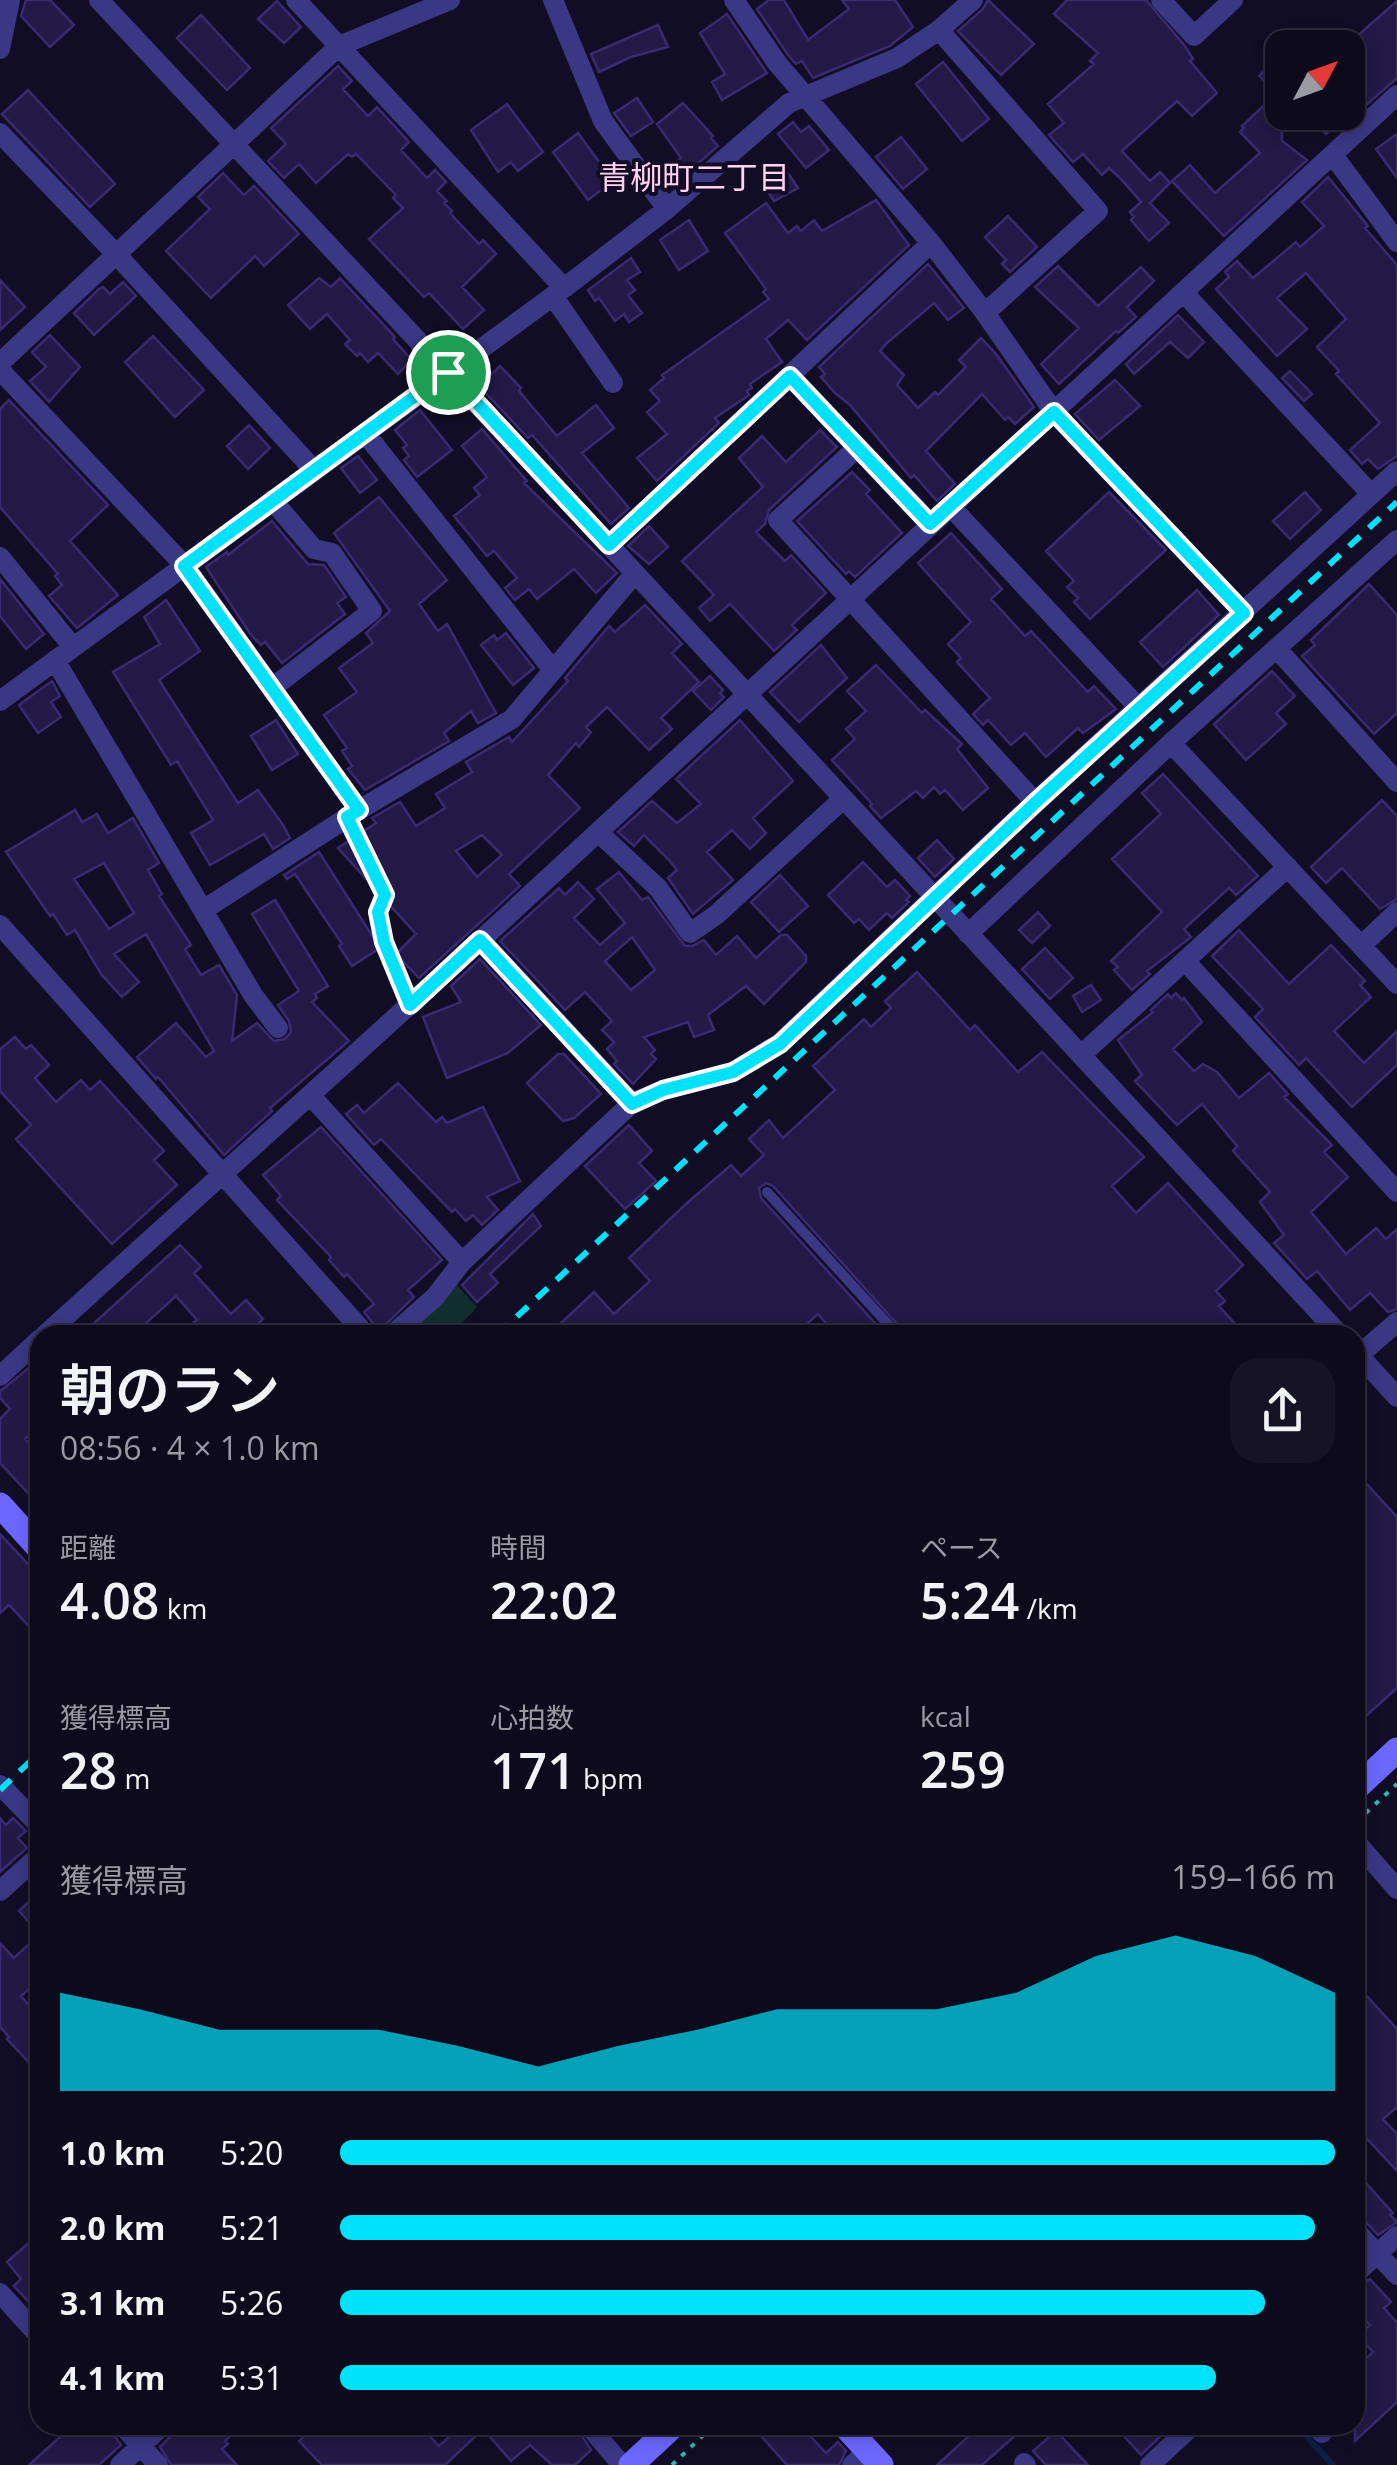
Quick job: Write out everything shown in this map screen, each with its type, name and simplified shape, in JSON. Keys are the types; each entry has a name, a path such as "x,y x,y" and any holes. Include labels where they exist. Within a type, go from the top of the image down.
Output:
{"main road":[{"path":"0,1505 30,1537"},
{"path":"1365,1780 1397,1750"},
{"path":"631,2465 663,2435"},
{"path":"851,2435 867,2460"}],"street":[{"path":"0,49 10,0"},
{"path":"99,0 1331,1325"},
{"path":"296,0 558,292 613,383"},
{"path":"553,0 603,121 667,209"},
{"path":"734,0 777,63 931,243 1054,412 1244,613"},
{"path":"0,701 558,292 667,209 789,103 897,58 939,30 973,0"},
{"path":"1161,0 1194,36 1233,0"},
{"path":"353,814 272,688 184,566 0,367 340,46 440,2"},
{"path":"939,30 1098,211 985,313"},
{"path":"55,1325 410,1005 1397,95"},
{"path":"0,133 313,469"},
{"path":"1333,154 1397,242"},
{"path":"609,545 931,243"},
{"path":"1183,292 1371,494"},
{"path":"790,376 930,524"},
{"path":"364,433 553,670"},
{"path":"857,448 778,520 1036,802"},
{"path":"403,1325 435,1297 462,1262 632,1104 663,1090 733,1072 780,1044 1036,802 1397,471"},
{"path":"272,500 314,549 332,553 372,611 272,688"},
{"path":"951,507 1138,708"},
{"path":"968,934 1171,743 1395,546"},
{"path":"0,557 73,647"},
{"path":"203,910 512,719 635,573"},
{"path":"1278,650 1397,782"},
{"path":"55,660 254,996 278,1028"},
{"path":"1171,743 1397,984"},
{"path":"598,832 658,888 690,934 716,916 843,798"},
{"path":"1080,1055 1288,867"},
{"path":"1362,944 1397,912"},
{"path":"0,926 357,1325"},
{"path":"480,940 632,1104"},
{"path":"1186,962 1397,1192"},
{"path":"310,1095 462,1262"},
{"path":"1365,1347 1397,1322"},
{"path":"0,1376 30,1348"},
{"path":"1365,1362 1397,1397"},
{"path":"0,1785 30,1816"},
{"path":"1365,1852 1397,1888"},
{"path":"0,1891 30,1864"},
{"path":"1365,2265 1397,2236"},
{"path":"1365,2241 1397,2275"},
{"path":"0,2293 30,2325"},
{"path":"131,2435 158,2465"},
{"path":"120,2465 153,2435"},
{"path":"596,2435 622,2465"},
{"path":"1150,2465 1178,2435"}],"lane":[{"path":"766,1192 889,1325"}],"path":[{"path":"353,814 385,895 378,912 384,942 410,1005"},
{"path":"1365,1814 1397,1784"},
{"path":"672,2465 704,2435"}],"green space":[{"path":"457,1285 477,1307 460,1325 412,1325"}],"building":[{"path":"26,0 50,0 74,25 50,47 21,16"},
{"path":"769,0 784,0 808,40 849,9 842,0 895,0 913,27 890,46 813,78 802,61 796,64 788,55 757,9"},
{"path":"988,0 1034,44 1001,75 958,31"},
{"path":"1067,0 1146,0 1185,46 1193,59 1190,61 1217,93 1192,116 1177,101 1122,151 1150,181 1160,172 1170,183 1150,203 1169,223 1149,241 1131,220 1134,217 1130,212 1141,202 1120,178 1109,168 1102,175 1083,154 1073,162 1049,135 1064,123 1048,104 1094,64 1090,61 1098,53 1054,14"},
{"path":"277,1 301,27 284,43 258,19"},
{"path":"1397,1 1397,78 1365,106 1365,30"},
{"path":"727,14 767,73 722,100 712,82 725,74 700,33"},
{"path":"201,15 250,68 227,90 177,38"},
{"path":"658,25 668,47 631,57 599,72 591,54"},
{"path":"943,62 989,119 962,141 916,84"},
{"path":"338,66 352,81 343,89 368,116 377,107 409,142 401,150 427,178 435,170 446,182 437,191 447,201 444,203 450,213 479,244 483,240 496,254 462,287 484,310 463,329 429,293 424,297 369,239 403,208 393,198 396,195 356,154 348,154 316,183 299,164 284,178 268,161 286,144 271,128"},
{"path":"28,90 115,184 90,207 2,114"},
{"path":"637,98 653,122 631,136 614,113"},
{"path":"683,103 718,146 677,182 667,170 681,158 657,124"},
{"path":"507,104 543,152 518,171 511,162 498,172 471,130"},
{"path":"1265,104 1265,130 1282,130 1282,141 1307,160 1224,236 1172,181 1190,165 1215,193 1260,153 1240,132"},
{"path":"793,122 801,132 809,126 829,150 806,168 778,134"},
{"path":"578,133 613,181 588,200 553,152"},
{"path":"1397,134 1397,178 1376,149"},
{"path":"901,137 927,169 903,189 876,157"},
{"path":"223,173 244,195 254,186 299,234 264,266 255,256 211,298 166,251 210,209 198,197"},
{"path":"788,173 798,188 774,201 766,189"},
{"path":"1328,177 1397,265 1397,456 1378,469 1368,459 1362,464 1350,450 1380,423 1317,347 1346,319 1306,273 1277,298 1307,329 1277,356 1216,289 1229,277 1225,272 1237,261 1253,278 1296,242 1300,247 1324,226 1302,202"},
{"path":"876,200 909,245 807,340 788,320 766,339 782,362 750,384 749,395 715,418 719,423 657,481 637,458 667,434 647,412 660,401 650,390 664,378 662,375 769,299 763,292 766,289 725,233 766,203 788,233 797,226 801,231 814,220 822,231"},
{"path":"1008,216 1037,247 1010,272 1002,264 1006,260 985,237"},
{"path":"689,220 708,251 679,270 660,240"},
{"path":"631,258 640,272 627,280 635,290 628,295 642,313 629,322 624,314 615,321 599,298 595,301 588,290"},
{"path":"928,264 964,308 948,320 934,303 880,351 904,375 897,385 918,408 935,392 938,395 966,367 959,360 981,338 1034,407 1015,424 1008,417 1005,420 982,394 926,451 955,484 937,501 914,475 911,478 850,405 835,393 821,377 825,374 819,367"},
{"path":"1058,266 1098,306 1141,267 1154,281 1127,307 1136,317 1059,384 1041,364 1079,328 1035,287"},
{"path":"319,278 331,287 340,278 395,337 412,360 398,374 378,353 368,362 360,353 357,356 345,344 350,340 327,314 310,329 288,305"},
{"path":"0,280 25,307 0,330"},
{"path":"123,282 136,296 94,335 74,313 99,289 103,287 110,294"},
{"path":"1178,315 1204,342 1188,358 1170,342 1134,374 1126,364"},
{"path":"50,335 80,367 49,402 30,381 46,367 32,352"},
{"path":"153,336 204,390 175,417 125,362"},
{"path":"500,366 557,436 596,405 614,428 582,453 629,508 611,524 532,435 528,438 479,386"},
{"path":"1290,371 1312,394 1304,401 1282,378"},
{"path":"1115,380 1140,406 1099,440 1075,414"},
{"path":"9,400 108,505 70,541 118,595 77,628 49,596 62,585 55,576 58,574 0,507 0,409"},
{"path":"420,410 452,450 417,477 404,460 409,456 403,448 407,445 395,430"},
{"path":"249,425 270,448 248,469 227,446"},
{"path":"482,429 527,481 524,483 617,573 596,593 574,569 537,599 529,589 515,600 505,588 517,578 494,551 487,556 454,516 480,495 474,488 487,477 462,446"},
{"path":"820,430 837,447 769,510 765,524 756,532 785,561 791,555 826,593 792,625 797,630 774,651 730,604 710,621 699,608 714,595 682,561 763,487 739,458 762,436 786,462"},
{"path":"358,456 377,480 360,493 341,468"},
{"path":"852,472 870,490 866,494 902,533 855,577 849,571 846,574 797,521"},
{"path":"1109,492 1166,550 1090,619 1074,602 1078,598 1067,587 1074,581 1046,551"},
{"path":"1305,492 1321,510 1290,539 1273,521"},
{"path":"379,497 447,580 419,604 438,631 447,624 496,713 478,723 471,711 444,733 449,741 365,790 348,769 352,766 342,751 347,748 324,715 357,692 339,668 373,643 366,633 390,611 334,533"},
{"path":"272,521 308,564 324,565 346,597 337,603 345,614 282,663 265,642 261,645 251,635 206,567"},
{"path":"649,526 668,547 649,564 628,546"},
{"path":"951,533 1002,589 991,599 1025,636 1031,631 1088,692 1094,686 1116,709 1083,733 1078,728 1046,757 1025,733 1011,745 988,720 983,725 973,714 990,698 957,662 961,658 948,644 971,622 918,563"},
{"path":"0,579 44,634 26,649 0,616"},
{"path":"1369,584 1397,615 1397,713 1374,734 1302,656 1315,645 1311,640"},
{"path":"1197,590 1219,615 1163,667 1140,642"},
{"path":"166,600 200,651 159,680 238,803 258,790 283,825 290,838 273,849 264,834 210,865 191,833 213,820 177,761 171,765 113,672 160,644 144,617"},
{"path":"645,605 682,644 672,653 699,682 661,718 672,729 649,750 607,707 586,727 591,732 548,775 580,808 509,874 520,886 419,978 396,954 416,934 338,848 376,823 372,818 400,802 416,826 445,808 436,794 472,772 466,762 509,737 512,742 568,681 565,678 609,626 615,632","holes":["482,835 502,855 477,877 456,851"]},
{"path":"506,633 534,668 513,685 481,645 494,635 497,640"},
{"path":"821,645 847,678 799,722 770,692"},
{"path":"876,665 922,713 925,710 962,744 957,749 988,788 963,810 945,790 940,794 934,787 923,798 916,791 881,818 832,760 855,739 846,729 866,711 847,691"},
{"path":"1272,671 1295,696 1276,713 1286,724 1246,760 1214,724"},
{"path":"710,676 723,690 720,693 724,697 711,710 693,691"},
{"path":"52,681 60,696 51,702 61,717 38,733 19,705"},
{"path":"276,720 298,754 272,770 251,736"},
{"path":"740,720 793,781 753,818 766,833 750,849 732,830 707,852 733,880 693,914 668,878 677,870 668,859 644,835 634,846 618,832 652,801 677,823 701,804 676,779"},
{"path":"1163,774 1258,876 1236,895 1229,888 1184,929 1191,937 1147,971 1150,974 1132,990 1111,961 1162,912 1112,859 1161,814 1142,793"},
{"path":"1382,800 1397,816 1397,899 1380,909 1342,868 1326,883 1311,867"},
{"path":"75,810 82,822 97,814 108,833 133,818 159,863 148,870 162,894 159,896 191,945 185,949 201,975 219,965 237,995 232,1041 257,1023 274,1041 285,1039 291,1032 278,1005 299,991 252,914 275,900 328,986 315,994 317,998 312,1002 349,1041 270,1108 272,1111 224,1155 137,1057 176,1023 206,1057 214,1051 146,934 114,954 139,982 122,997 101,974 75,930 67,935 53,914 50,916 6,852","holes":["104,863 134,913 109,929 74,879"]},
{"path":"937,840 954,859 935,877 918,858"},
{"path":"319,852 380,948 352,966 339,946 342,944 295,874 287,879 284,875"},
{"path":"863,862 887,887 895,880 910,896 906,900 909,902 892,918 887,913 869,930 859,919 854,923 828,895"},
{"path":"619,872 642,900 648,897 685,946 704,940 716,955 737,936 756,958 781,935 787,935 806,956 806,962 764,1004 746,986 708,1015 714,1030 694,1037 688,1022 644,1037 655,1050 651,1054 656,1059 633,1084 614,1064 617,1061 607,1049 614,1042 602,1030 612,1021 585,992 565,1010 500,941 559,888 565,895 578,882 594,899 574,918 600,945 625,923 597,889","holes":["632,937 655,970 631,990 605,961"]},
{"path":"780,875 808,906 779,932 751,902"},
{"path":"1038,912 1050,926 1032,943 1019,930"},
{"path":"1239,930 1289,984 1331,945 1365,981 1360,985 1371,997 1334,1031 1364,1063 1397,1031 1397,1065 1352,1107 1306,1058 1299,1065 1255,1017 1263,1009 1212,956"},
{"path":"1045,948 1073,978 1050,999 1022,969"},
{"path":"480,959 541,1025 508,1053 447,1078 423,1017 461,1002 451,986"},
{"path":"917,972 970,1030 975,1025 1018,1072 1042,1052 1144,1157 1112,1186 1136,1213 1168,1183 1243,1265 1216,1291 1225,1301 1219,1306 1236,1325 898,1325 773,1186 766,1183 759,1188 761,1198 877,1325 827,1325 818,1314 805,1325 563,1325 594,1292 614,1314 650,1281 629,1258 731,1165 741,1176 764,1155 749,1139 769,1120 783,1138 835,1090 813,1066 864,1019 871,1027 891,1008 885,1001"},
{"path":"1091,985 1101,1000 1082,1012 1073,996"},
{"path":"1176,993 1202,1022 1173,1049 1194,1071 1203,1064 1217,1072 1239,1098 1269,1073 1288,1094 1284,1097 1332,1145 1324,1152 1348,1177 1311,1212 1346,1254 1376,1228 1386,1239 1397,1229 1397,1309 1388,1312 1370,1293 1350,1310 1317,1271 1307,1279 1274,1243 1284,1235 1260,1202 1270,1192 1233,1151 1237,1146 1202,1104 1177,1125 1135,1081 1142,1075 1118,1040 1153,1012 1168,994 1171,998"},
{"path":"15,1037 26,1049 31,1045 49,1065 35,1078 56,1102 81,1080 90,1090 100,1081 164,1151 154,1160 177,1185 112,1244 16,1139 31,1125 0,1091 0,1049"},
{"path":"558,1054 564,1054 601,1094 574,1118 563,1121 527,1083"},
{"path":"398,1083 436,1122 442,1117 447,1123 483,1107 520,1181 487,1197 498,1210 482,1225 473,1215 466,1221 455,1209 452,1212 381,1139 374,1145 346,1114 357,1105 364,1113"},
{"path":"629,1125 652,1151 639,1163 656,1181 625,1209 585,1166"},
{"path":"321,1127 442,1260 408,1290 414,1297 385,1325 374,1325 364,1312 374,1304 347,1274 344,1277 329,1260 331,1257 277,1200 281,1196 263,1175"},
{"path":"533,1214 541,1226 490,1274 498,1283 477,1302 462,1285"},
{"path":"180,1245 201,1267 194,1273 231,1314 246,1300 263,1319 261,1325 197,1325 197,1320 176,1296 144,1325 92,1325"},
{"path":"30,1367 30,1434 25,1439 30,1444 30,1495 0,1463 0,1419 10,1409 0,1398 0,1391"},
{"path":"1365,1482 1397,1517 1397,1688 1366,1716"},
{"path":"0,1534 30,1566 30,1627 9,1605 0,1613"},
{"path":"0,1818 6,1825 13,1818 26,1831 18,1838 27,1848 0,1872"},
{"path":"30,1901 30,1923 19,1911"},
{"path":"0,1943 14,1958 30,1943 30,1988 21,1996 30,2006 30,2063 0,2027"},
{"path":"1365,1994 1397,2029 1397,2107 1383,2119 1397,2134 1397,2171 1367,2139"},
{"path":"1365,2182 1397,2222 1378,2235 1365,2221"},
{"path":"30,2242 30,2303 14,2286 21,2279 7,2262"},
{"path":"1370,2279 1391,2302 1384,2308 1397,2323 1397,2402 1365,2432 1365,2360 1373,2352 1365,2343 1365,2330 1370,2325 1365,2320 1365,2282"},
{"path":"62,2435 114,2435 121,2445 99,2465 29,2465"},
{"path":"172,2435 231,2435 222,2449 237,2465 171,2465 160,2447"},
{"path":"429,2435 439,2446 451,2435 477,2435 445,2465 322,2465 299,2441 303,2437"},
{"path":"488,2435 581,2435 591,2450 575,2465 552,2465 530,2445 511,2461"},
{"path":"760,2435 809,2435 826,2453 838,2442 846,2451 839,2465 787,2465"},
{"path":"970,2435 1016,2435 982,2465 937,2465"},
{"path":"1051,2435 1060,2435 1088,2465 1046,2465 1033,2451"},
{"path":"1123,2435 1162,2435 1141,2455"}],"waterway":[{"path":"1305,2435 1333,2465"}],"railway":[{"path":"508,1325 1397,502"},
{"path":"0,1790 30,1762"}],"district":[{"name":"青柳町二丁目","path":"694,178"}],"route":[{"path":"448,372 609,545 790,376 930,524 1054,412 1244,613 1036,802 780,1044 733,1072 663,1090 632,1104 480,940 410,1005 384,942 378,912 385,895 347,817 359,810 184,566 448,372"}]}
